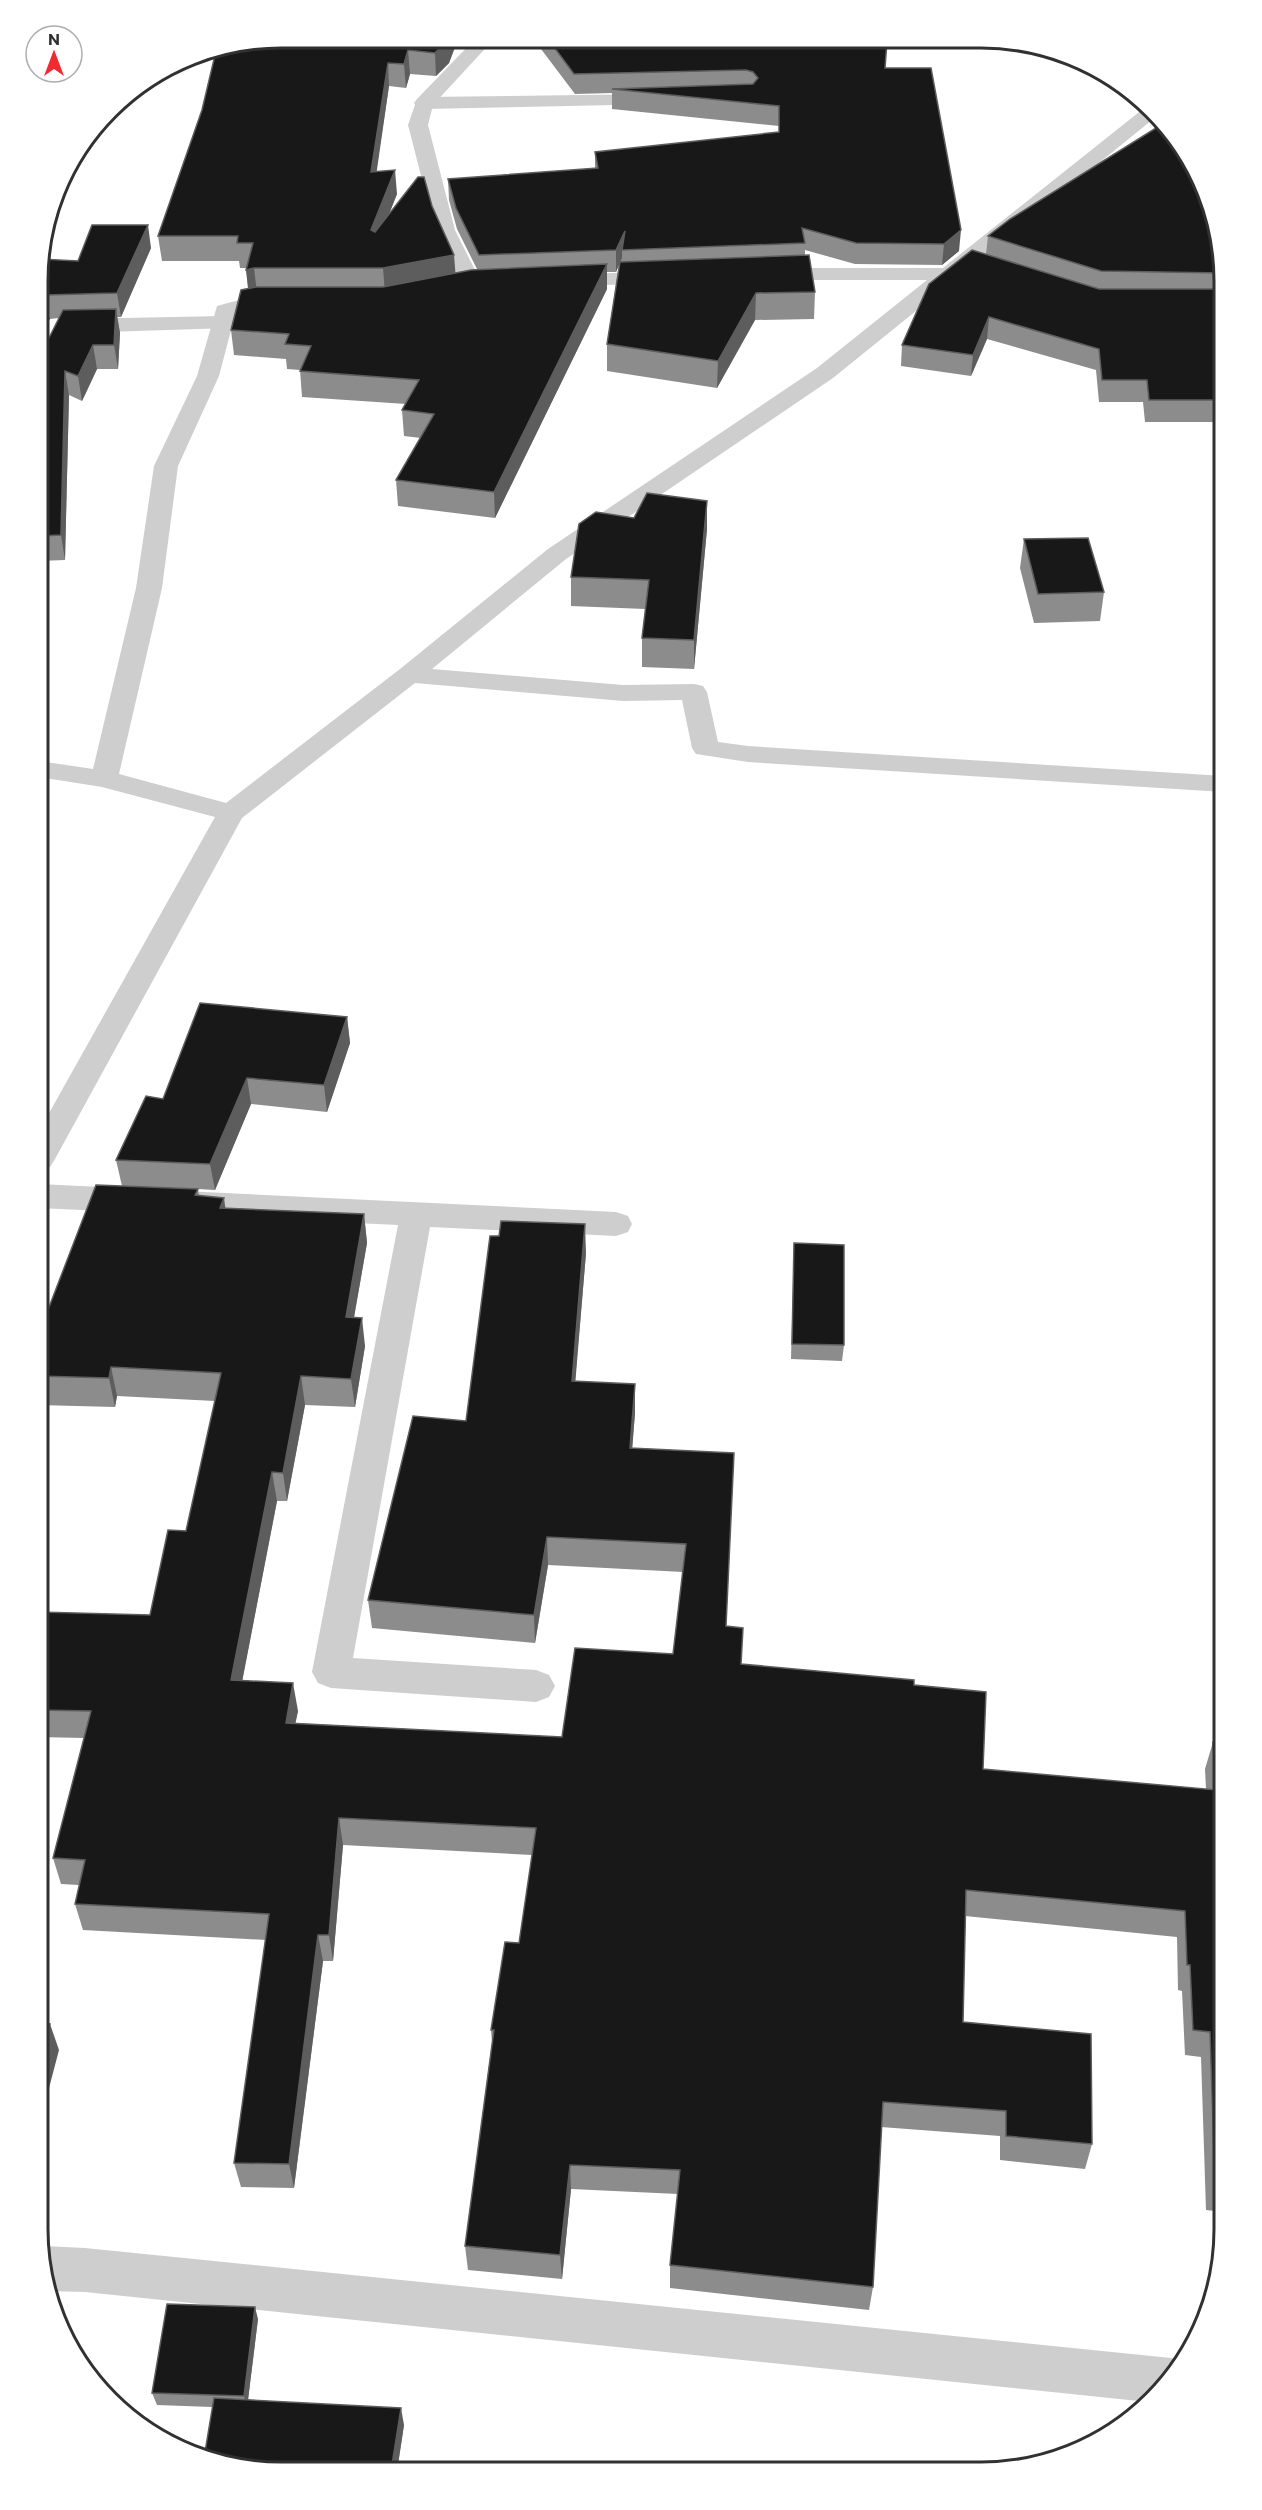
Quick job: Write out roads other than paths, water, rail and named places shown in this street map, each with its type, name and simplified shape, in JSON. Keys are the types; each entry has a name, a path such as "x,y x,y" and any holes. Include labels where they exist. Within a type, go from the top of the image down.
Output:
{"street":[{"path":"472,287 445,230 418,125 424,104 477,48"},
{"path":"424,104 674,100"},
{"path":"48,1143 231,813 409,675 557,554 825,373 1145,115"},
{"path":"751,274 989,267"},
{"path":"546,282 682,276"},
{"path":"104,779 149,588 165,466 208,376 225,311 257,302 303,302"},
{"path":"54,336 58,326 222,323"},
{"path":"409,675 623,693 693,692 706,748 747,754 1214,783"},
{"path":"48,770 104,779 231,813"},
{"path":"48,1196 616,1224"},
{"path":"416,1214 331,1672 536,1686"},
{"path":"51,2268 1159,2380"}]}
